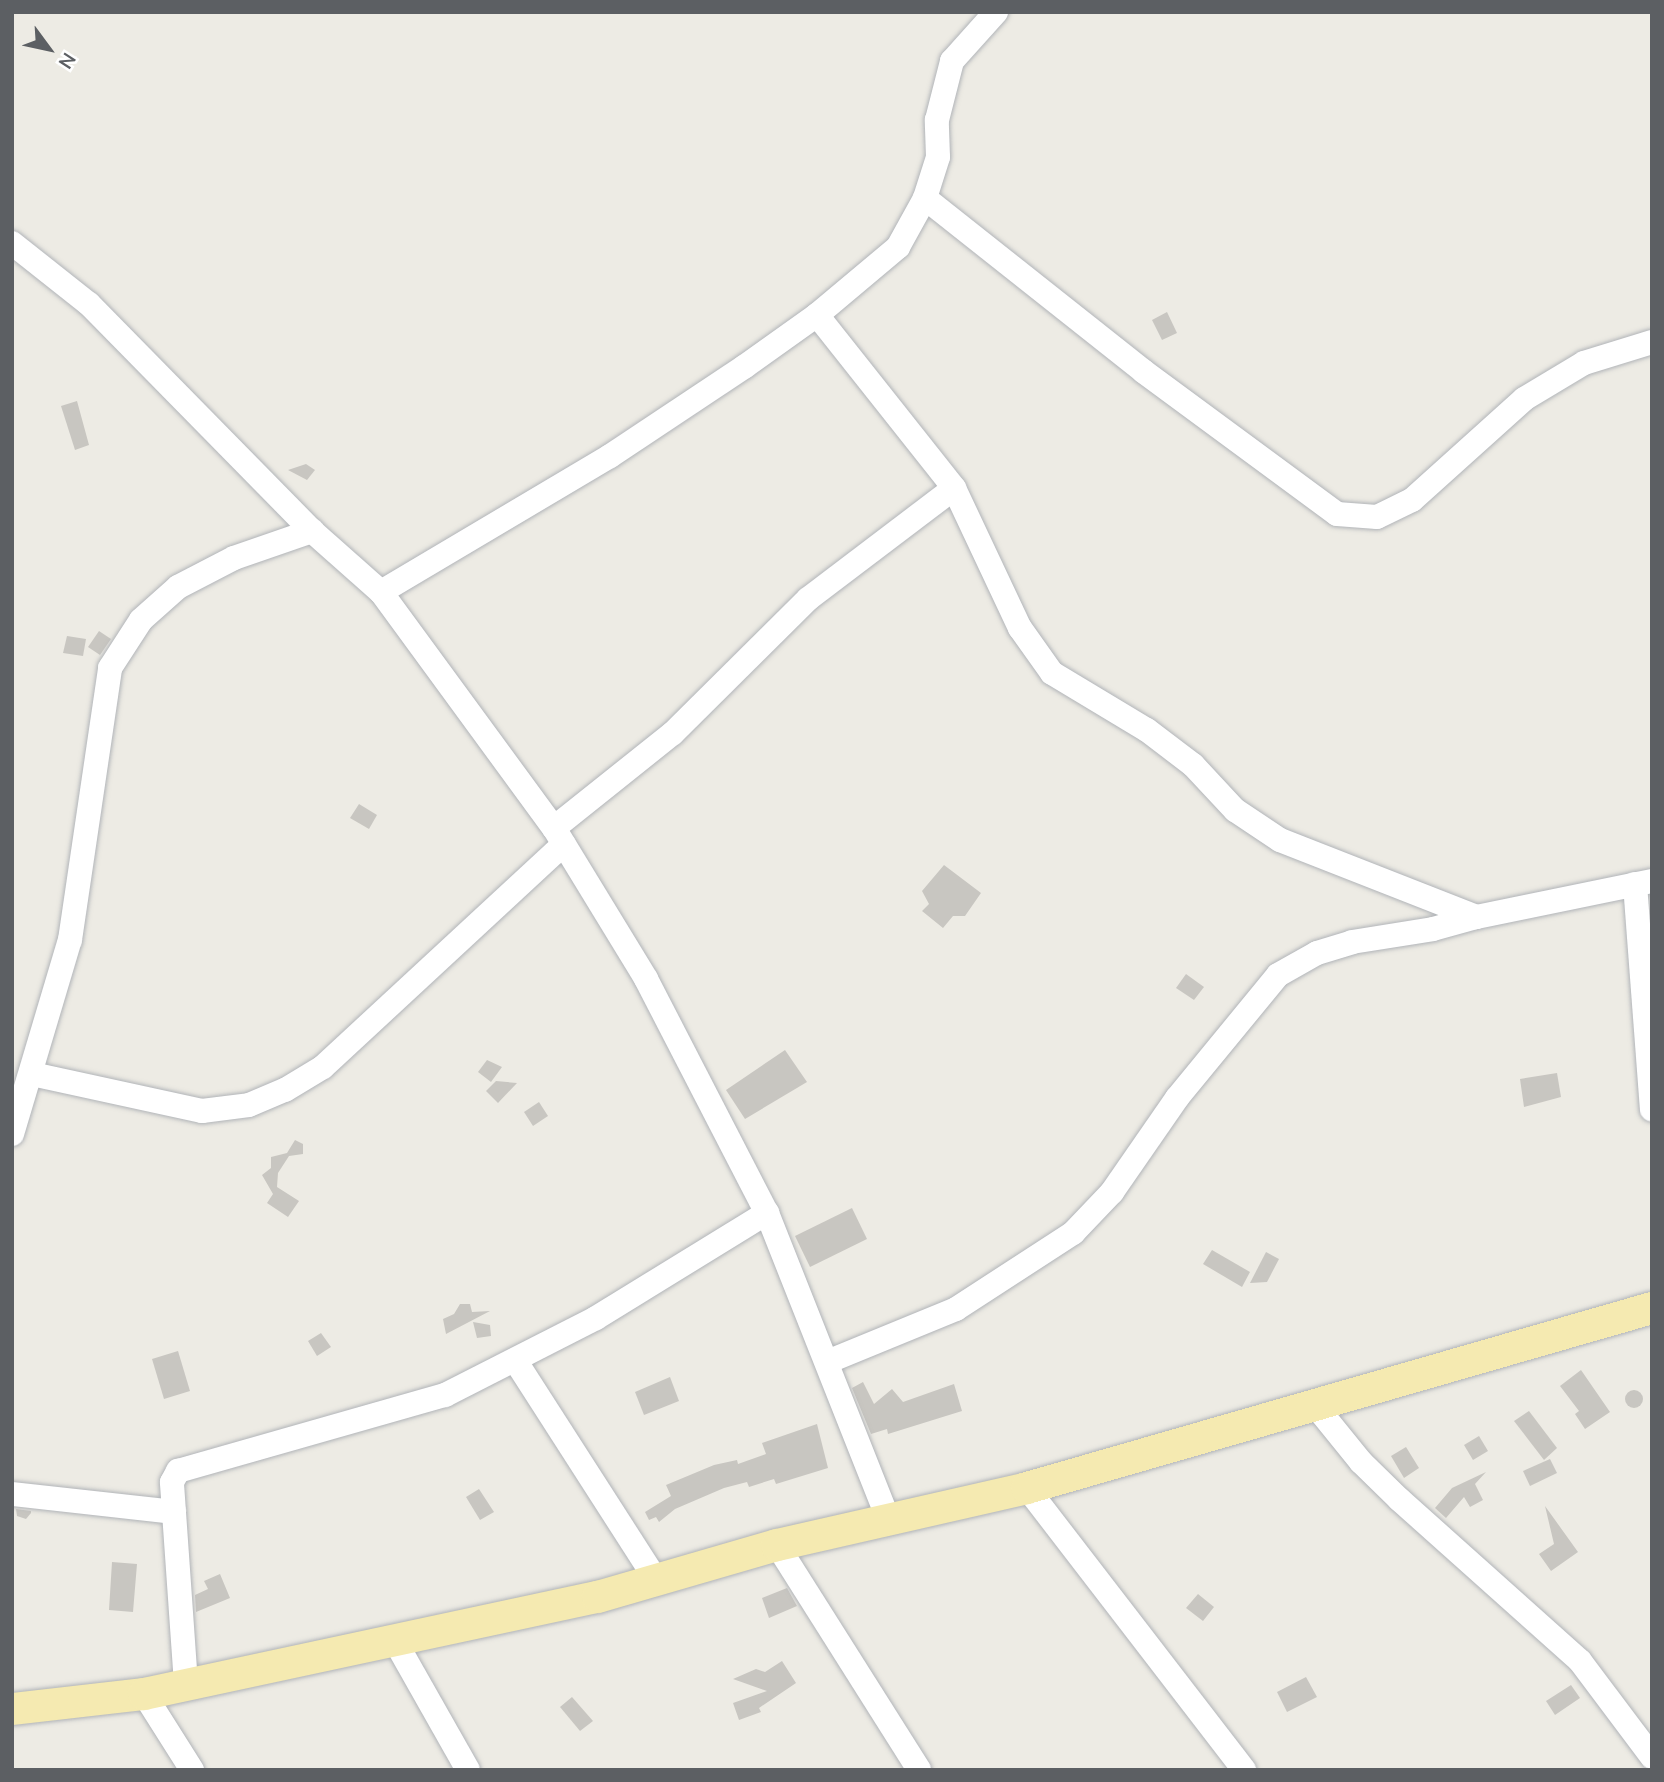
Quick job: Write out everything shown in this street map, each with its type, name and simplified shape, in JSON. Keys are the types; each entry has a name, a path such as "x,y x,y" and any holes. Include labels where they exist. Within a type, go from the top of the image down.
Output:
{"main road":[{"path":"12,1709 144,1694 656,1580 777,1545 1027,1488 1652,1308"}],"street":[{"path":"381,593 610,456 817,315 898,247 925,198 938,157 937,120 952,61 996,12"},
{"path":"925,198 1209,421 1337,514 1377,517 1412,500 1524,399 1584,363 1652,342"},
{"path":"12,243 89,304 312,531 381,593 559,836 646,979 767,1213 888,1519"},
{"path":"817,315 954,488 1020,628 1052,673 1147,730 1193,765 1234,810 1280,840 1476,917"},
{"path":"32,1074 122,1097 202,1111 249,1105 285,1090 323,1067 559,836 673,733 808,599 954,488"},
{"path":"12,1134 70,940 110,668 141,620 178,587 234,558 312,531"},
{"path":"827,1362 956,1309 1073,1233 1112,1192 1177,1098 1278,975 1317,953 1352,942 1433,929 1476,917 1643,883 1652,1109"},
{"path":"186,1684 172,1482 178,1471 192,1463 445,1395 596,1318 767,1213"},
{"path":"515,1360 656,1580"},
{"path":"1314,1404 1361,1462 1400,1500 1580,1661 1652,1756"},
{"path":"1027,1488 1244,1770"},
{"path":"12,1494 174,1512"},
{"path":"777,1545 919,1770"},
{"path":"396,1640 468,1770"},
{"path":"144,1694 192,1770"}],"building":[{"path":"1167,312 1177,333 1162,340 1152,320"},
{"path":"77,401 89,445 75,450 61,406"},
{"path":"306,464 315,470 307,480 288,470"},
{"path":"99,631 111,639 100,655 88,647"},
{"path":"67,636 86,639 83,656 63,653"},
{"path":"359,804 377,815 369,829 350,818"},
{"path":"944,865 981,893 965,916 953,916 943,928 922,911 929,904 922,891"},
{"path":"1186,974 1204,987 1194,1000 1176,988"},
{"path":"785,1050 807,1082 745,1119 726,1090"},
{"path":"487,1060 502,1067 491,1082 478,1072"},
{"path":"1557,1073 1561,1097 1524,1107 1520,1079"},
{"path":"496,1081 517,1083 498,1103 486,1091"},
{"path":"539,1102 548,1116 533,1126 524,1112"},
{"path":"295,1140 303,1144 303,1154 289,1156 278,1173 277,1187 299,1201 288,1217 267,1203 273,1194 262,1175 271,1168 271,1157 287,1153"},
{"path":"852,1208 867,1239 810,1267 795,1236"},
{"path":"1212,1250 1250,1272 1242,1287 1203,1264"},
{"path":"1266,1252 1279,1259 1267,1282 1250,1283"},
{"path":"460,1304 470,1304 472,1312 490,1311 446,1334 443,1319 454,1314"},
{"path":"473,1322 490,1325 491,1336 477,1338"},
{"path":"321,1333 331,1347 317,1356 308,1341"},
{"path":"178,1351 190,1391 164,1399 152,1359"},
{"path":"1581,1370 1610,1412 1585,1429 1575,1414 1579,1411 1560,1386"},
{"path":"670,1377 679,1401 644,1415 635,1392"},
{"path":"863,1382 874,1404 892,1389 903,1402 954,1384 962,1411 888,1434 887,1429 871,1434 852,1388"},
{"path":"1634,1390 1640,1393 1643,1399 1640,1405 1634,1408 1628,1405 1625,1399 1628,1393"},
{"path":"1529,1411 1557,1448 1544,1460 1514,1421"},
{"path":"817,1424 828,1468 776,1484 774,1479 749,1487 747,1482 724,1488 675,1509 659,1522 656,1517 649,1520 645,1512 671,1496 666,1485 714,1465 737,1460 738,1464 766,1454 762,1443"},
{"path":"1479,1436 1488,1451 1473,1460 1464,1445"},
{"path":"1406,1447 1419,1468 1404,1478 1391,1456"},
{"path":"1550,1459 1557,1473 1530,1486 1523,1471"},
{"path":"1486,1472 1475,1484 1483,1500 1470,1507 1464,1497 1446,1518 1435,1508 1452,1488"},
{"path":"479,1489 494,1512 480,1520 466,1497"},
{"path":"1545,1506 1578,1552 1551,1571 1539,1554 1554,1544"},
{"path":"16,1509 31,1513 26,1519 17,1516"},
{"path":"112,1562 137,1564 133,1612 109,1610"},
{"path":"220,1574 230,1598 196,1612 195,1595 208,1589 204,1581"},
{"path":"787,1588 797,1606 769,1618 762,1598"},
{"path":"1198,1594 1214,1607 1203,1621 1186,1608"},
{"path":"782,1661 796,1683 759,1708 761,1712 739,1720 733,1703 767,1691 733,1679 756,1669 765,1672"},
{"path":"1306,1677 1317,1697 1287,1712 1277,1692"},
{"path":"1571,1685 1580,1698 1555,1715 1546,1701"},
{"path":"572,1697 593,1721 580,1731 560,1707"}]}
